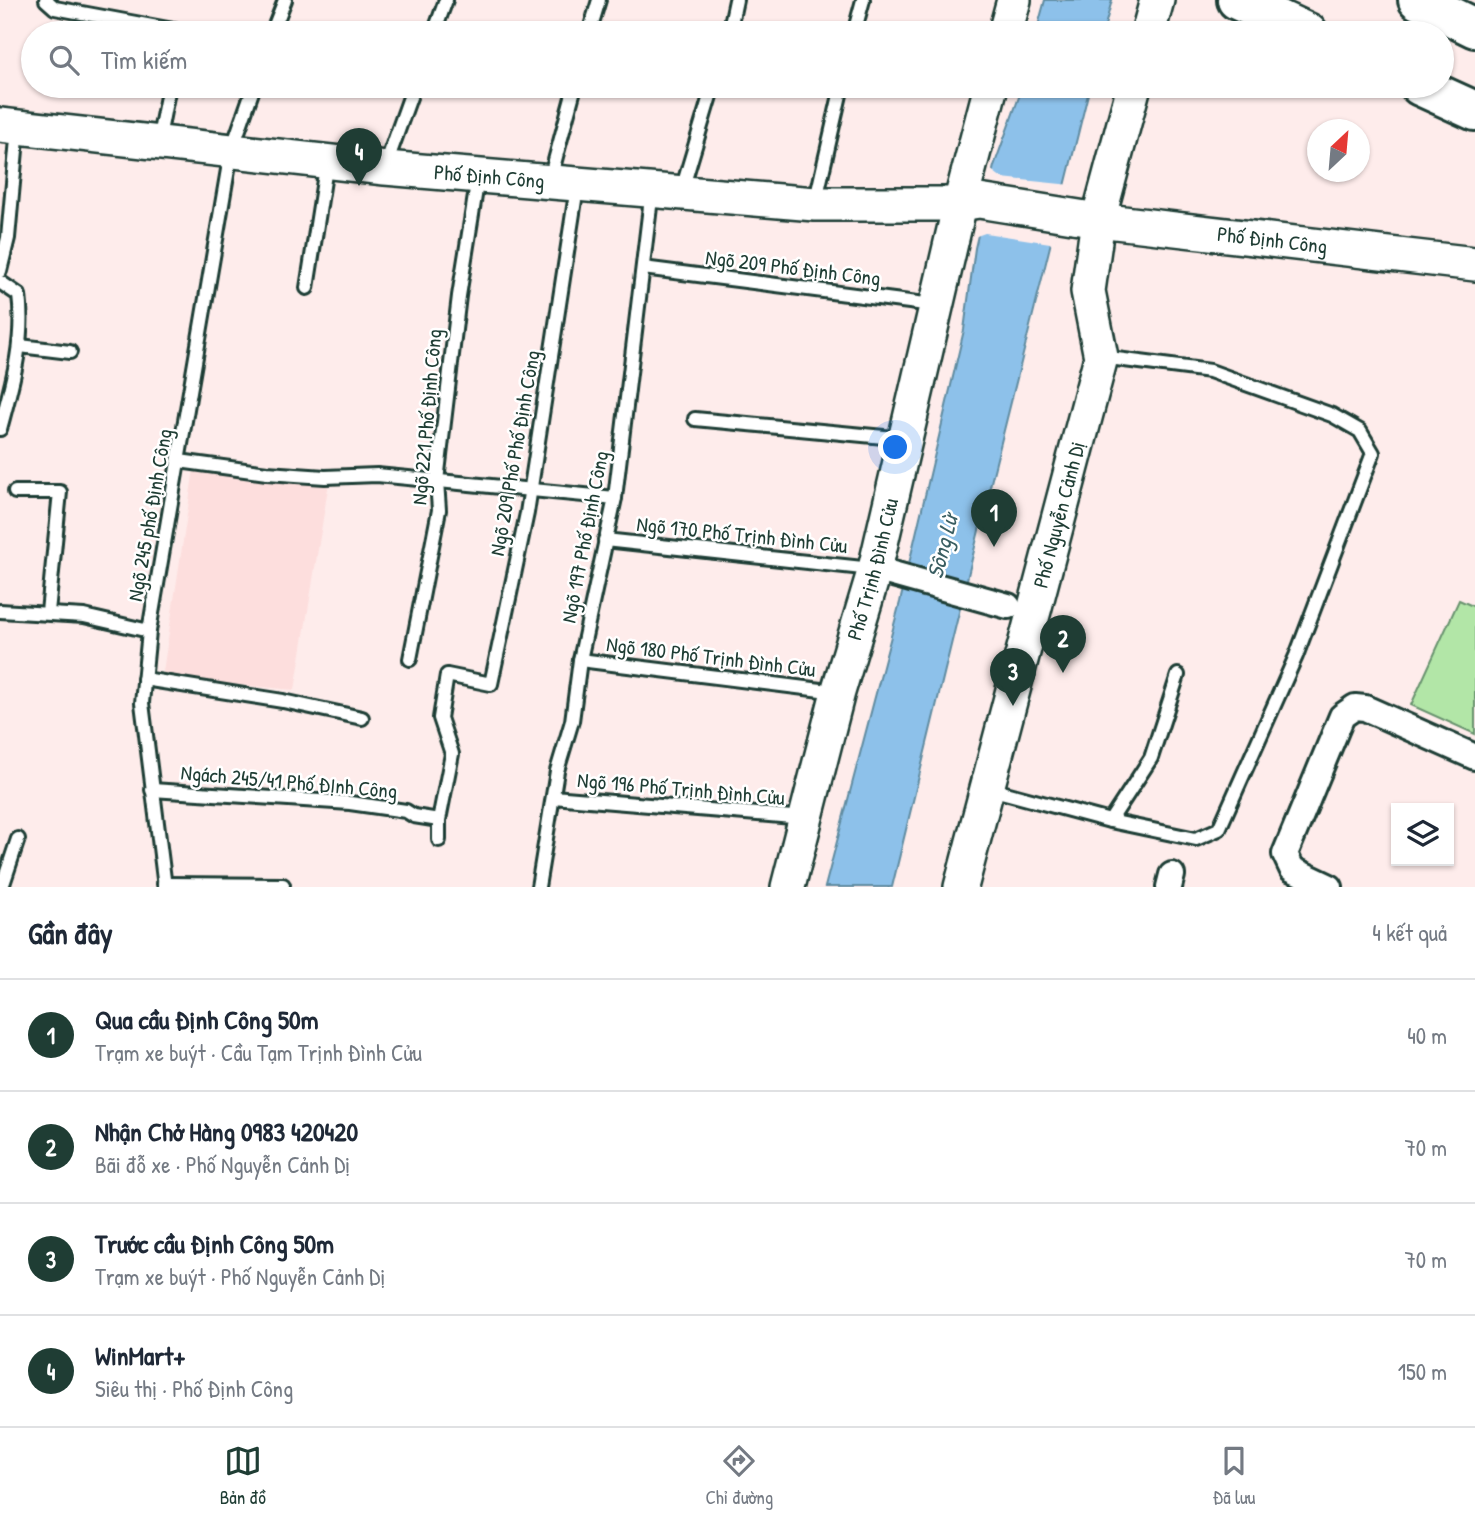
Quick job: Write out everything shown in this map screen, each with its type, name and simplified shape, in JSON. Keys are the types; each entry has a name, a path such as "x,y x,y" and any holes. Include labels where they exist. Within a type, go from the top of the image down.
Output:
{"main road":[{"path":"1008,21 1014,0"},
{"path":"1151,21 1157,0"},
{"path":"1237,0 1282,21"},
{"path":"1418,0 1475,28"},
{"name":"Phố Trịnh Đình Cửu","path":"788,887 838,692 886,573 906,439 937,306 970,202 989,98"},
{"name":"Phố Nguyễn Cảnh Dị","path":"961,887 988,788 1009,606 1101,357 1088,291 1084,217 1129,98"},
{"path":"1446,98 1475,111"},
{"name":"Phố Định Công","path":"9,126 384,168 815,204 970,202 1475,264"}],"street":[{"path":"886,573 1009,606"},
{"path":"1330,887 1292,869 1285,854 1342,716 1348,710 1365,708 1475,757"}],"lane":[{"path":"46,0 55,8 125,21"},
{"path":"277,21 285,0"},
{"path":"438,21 446,0"},
{"path":"593,21 599,0"},
{"path":"732,21 736,0"},
{"path":"857,21 863,0"},
{"path":"158,143 167,98"},
{"name":"Ngõ 245 phố Định Công","path":"165,886 142,703 149,631 231,152 250,98"},
{"path":"384,168 410,98"},
{"name":"Ngõ 209 Phố Phố Định Công","path":"439,820 452,754 440,718 447,675 491,684 530,490 574,98"},
{"name":"Ngõ 197 Phố Định Công","path":"538,887 553,797 572,722 580,660 615,498 643,268 667,191 708,98"},
{"path":"815,204 839,98"},
{"path":"0,271 8,238 9,126"},
{"path":"307,288 327,161"},
{"name":"Ngõ 221 Phố Định Công","path":"410,659 439,510 437,481 459,296 478,176"},
{"name":"Ngõ 209 Phố Định Công","path":"643,268 937,306"},
{"path":"0,282 19,295 20,346 0,429"},
{"path":"20,346 69,352"},
{"path":"988,788 1111,821 1196,839 1219,828 1296,656 1373,453 1360,431 1332,415 1210,371 1101,357"},
{"path":"695,419 906,439"},
{"path":"179,461 267,473 325,477 377,475 615,498"},
{"path":"15,492 60,492 48,612"},
{"name":"Ngõ 170 Phố Trịnh Đình Cửu","path":"605,540 886,573"},
{"path":"0,611 83,616 149,631"},
{"name":"Ngõ 180 Phố Trịnh Đình Cửu","path":"580,660 838,692"},
{"path":"1111,821 1151,758 1178,675"},
{"path":"144,679 283,701 362,718"},
{"name":"Ngách 245/41 Phố ĐỊnh Công","path":"152,790 350,803 406,811 414,816 439,820"},
{"name":"Ngõ 196 Phố Trịnh Đình Cửu","path":"553,797 806,818"},
{"path":"439,820 439,840"},
{"path":"2,887 18,839"},
{"path":"165,886 284,885"}],"shaded area":[{"path":"194,469 305,483 329,482 295,690 162,678"}],"green space":[{"path":"1459,600 1475,607 1475,734 1411,705"}],"water":[{"path":"1045,0 1112,0 1106,21 1039,21"},
{"name":"Sông Lừ","path":"1019,98 1087,98 892,887 825,887 900,602 964,330 975,248 994,166"}],"pier":[{"path":"990,169 1002,178 1071,185 1053,247 1050,243 985,233 974,237"}],"place":[{"name":"WinMart+","path":"359,186"},
{"name":"Qua cầu Định Công 50m","path":"994,547"},
{"name":"Nhận Chở Hàng 0983 420420","path":"1063,673"},
{"name":"Trước cầu Định Công 50m","path":"1013,706"}]}
